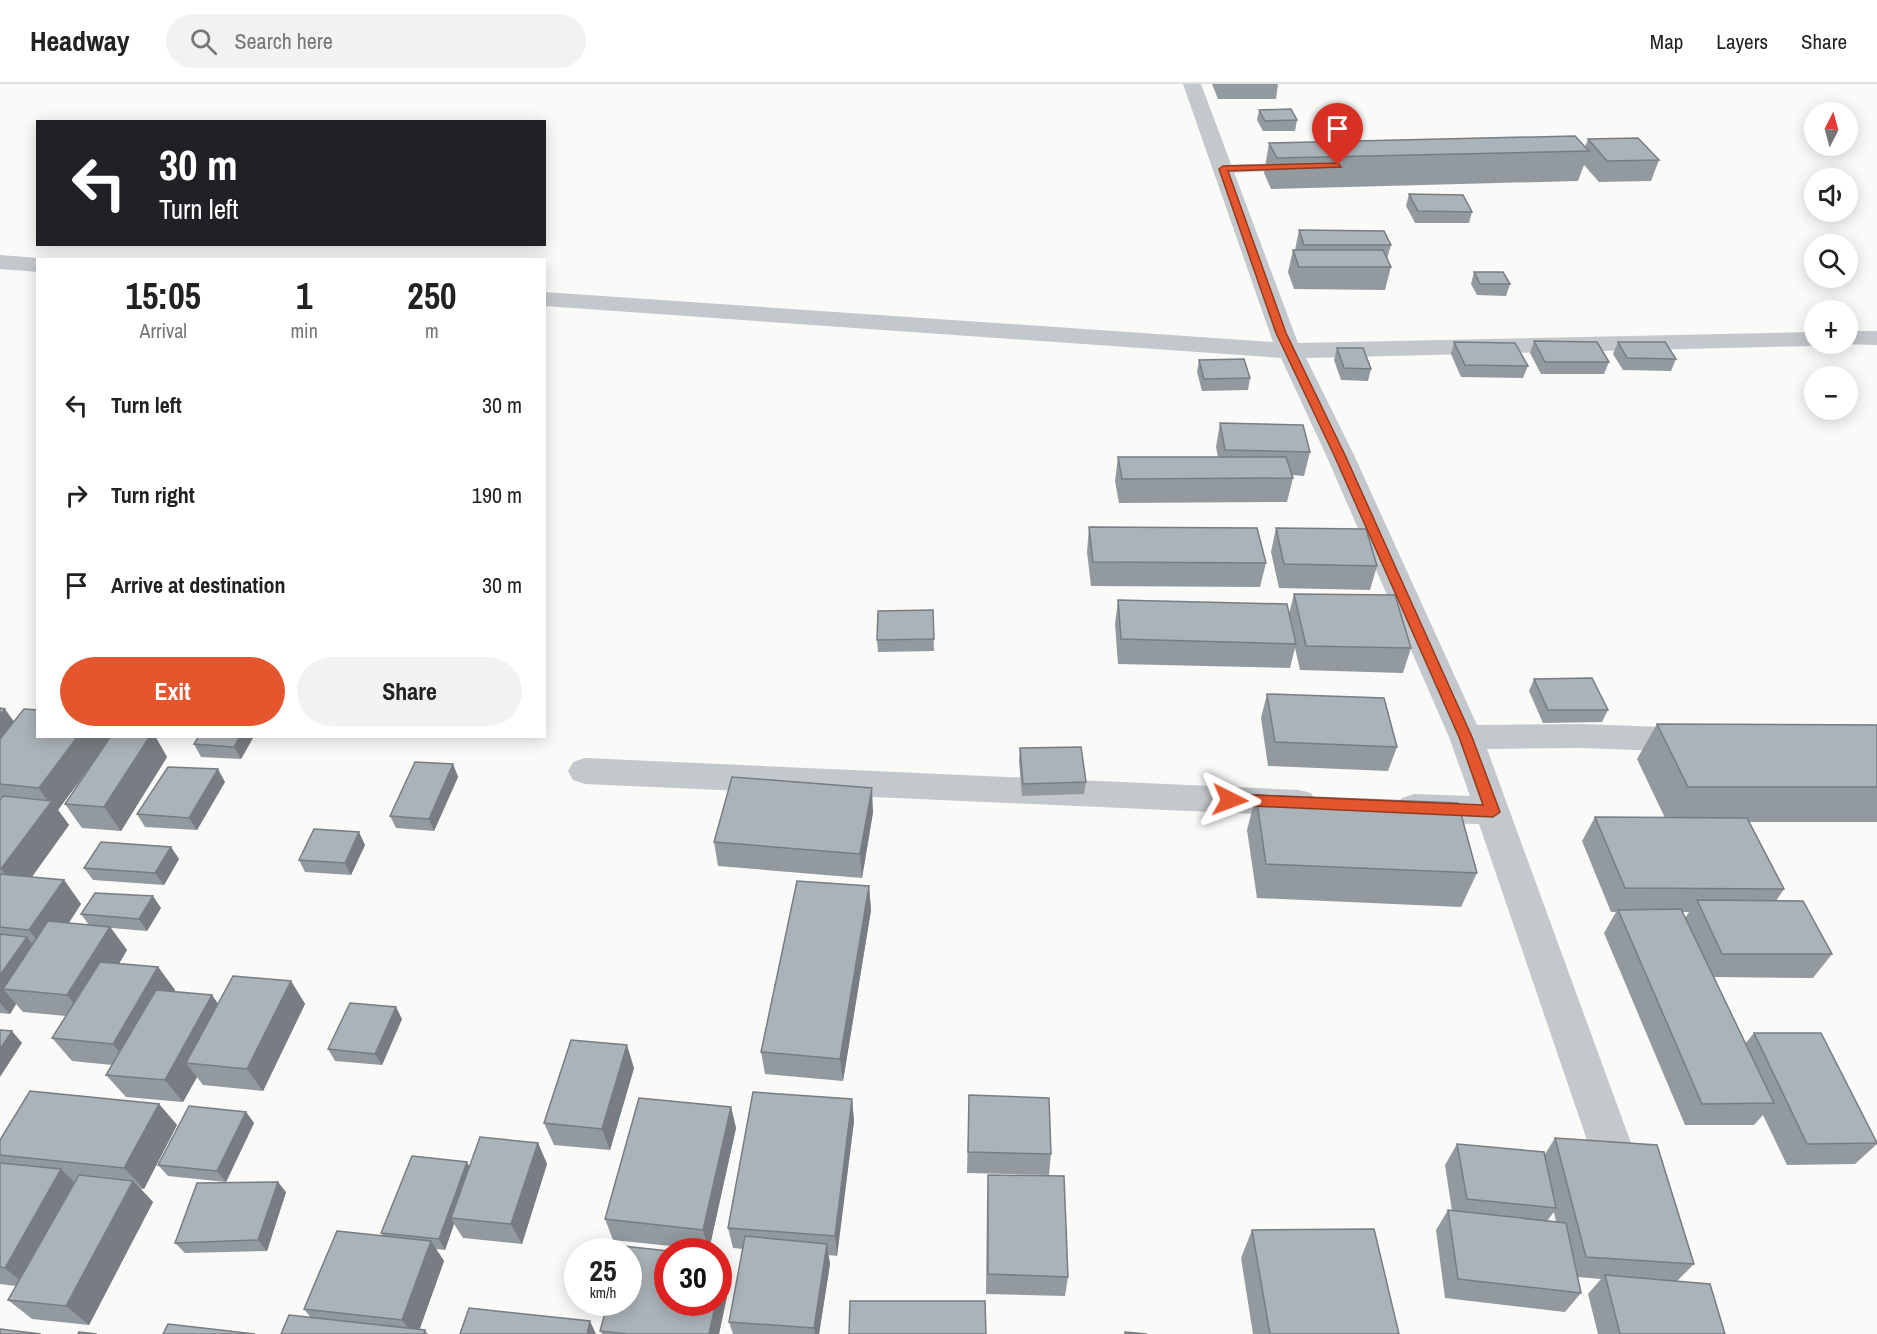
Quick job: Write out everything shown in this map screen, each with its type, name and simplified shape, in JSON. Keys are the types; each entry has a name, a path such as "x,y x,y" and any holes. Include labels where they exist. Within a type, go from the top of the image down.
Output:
{"street":[{"path":"1192,84 1282,333 1340,455 1466,737 1636,1217"},
{"path":"0,262 36,265"},
{"path":"546,299 1282,333 1804,339"},
{"path":"1858,338 1877,338"},
{"path":"1466,737 1581,736 1720,741"},
{"path":"585,771 1326,804"},
{"path":"1386,807 1493,812"}],"lane":[{"path":"1223,169 1306,166"}],"building":[{"path":"1291,109 1297,120 1265,121 1259,110"},
{"path":"1575,136 1589,151 1277,158 1269,143"},
{"path":"1638,138 1659,160 1607,161 1588,139"},
{"path":"1409,194 1463,195 1472,212 1418,211"},
{"path":"1299,230 1384,231 1391,245 1304,245"},
{"path":"1293,250 1383,250 1391,267 1299,267"},
{"path":"1474,272 1503,272 1510,284 1480,284"},
{"path":"1534,341 1597,342 1609,362 1545,362"},
{"path":"1454,342 1515,343 1528,366 1465,365"},
{"path":"1618,342 1665,342 1676,359 1627,358"},
{"path":"1337,348 1363,348 1371,369 1344,368"},
{"path":"1244,359 1250,378 1204,379 1199,360"},
{"path":"1220,423 1303,425 1310,452 1225,450"},
{"path":"1118,457 1286,457 1293,478 1122,479"},
{"path":"1089,527 1257,528 1266,563 1093,562"},
{"path":"1276,528 1366,529 1377,566 1284,564"},
{"path":"1294,594 1395,595 1411,648 1306,646"},
{"path":"1118,600 1287,604 1296,644 1121,639"},
{"path":"933,610 934,639 877,640 878,611"},
{"path":"1592,678 1608,710 1548,710 1534,679"},
{"path":"1267,694 1384,698 1397,747 1275,742"},
{"path":"24,709 36,710 36,738 76,738 39,788 0,784 0,739"},
{"path":"1657,724 1877,725 1877,787 1688,787"},
{"path":"110,738 149,738 104,807 65,804"},
{"path":"198,738 239,738 234,747 194,744"},
{"path":"1081,747 1086,782 1023,784 1020,748"},
{"path":"415,762 453,764 429,819 390,816"},
{"path":"168,767 218,769 189,818 137,814"},
{"path":"732,777 872,788 860,854 714,842"},
{"path":"1256,795 1458,803 1477,873 1266,864"},
{"path":"3,796 52,801 0,869 0,800"},
{"path":"1595,817 1747,818 1784,889 1625,888"},
{"path":"314,829 359,832 345,863 299,860"},
{"path":"101,842 171,847 155,873 84,868"},
{"path":"0,874 64,880 29,930 0,927"},
{"path":"797,881 869,886 840,1059 761,1052"},
{"path":"95,893 153,896 139,919 81,914"},
{"path":"1697,900 1803,901 1832,954 1722,954"},
{"path":"1681,909 1774,1103 1702,1104 1618,910"},
{"path":"48,921 110,927 67,995 3,989"},
{"path":"0,934 27,937 0,975"},
{"path":"100,962 158,967 113,1044 52,1038"},
{"path":"233,976 291,981 247,1069 186,1063"},
{"path":"156,990 212,995 165,1080 106,1075"},
{"path":"350,1003 396,1007 375,1054 328,1049"},
{"path":"0,1030 12,1031 0,1049"},
{"path":"1754,1033 1821,1033 1877,1143 1807,1144"},
{"path":"571,1040 627,1045 602,1129 544,1123"},
{"path":"30,1091 159,1104 124,1168 0,1155 0,1140"},
{"path":"753,1092 852,1099 835,1236 728,1228"},
{"path":"969,1095 1049,1098 1051,1154 968,1152"},
{"path":"639,1098 731,1107 703,1230 605,1219"},
{"path":"189,1106 246,1112 217,1171 158,1165"},
{"path":"480,1137 538,1143 511,1224 451,1218"},
{"path":"1555,1138 1657,1145 1694,1264 1586,1257"},
{"path":"1457,1144 1544,1152 1556,1208 1467,1199"},
{"path":"412,1156 467,1162 439,1239 381,1233"},
{"path":"0,1163 61,1169 5,1268 0,1267"},
{"path":"79,1175 133,1181 66,1306 8,1300"},
{"path":"988,1175 1064,1176 1068,1277 988,1274"},
{"path":"278,1182 258,1240 175,1243 197,1183"},
{"path":"1448,1210 1566,1223 1581,1293 1458,1279"},
{"path":"1374,1229 1399,1334 1270,1334 1252,1230"},
{"path":"337,1231 431,1241 402,1320 304,1309"},
{"path":"745,1236 827,1244 814,1328 729,1322 732,1316"},
{"path":"642,1248 654,1249 654,1316 713,1316 709,1334 628,1334 600,1331 604,1316 642,1316"},
{"path":"1605,1275 1710,1284 1725,1334 1620,1334"},
{"path":"850,1301 985,1301 986,1334 849,1334"},
{"path":"469,1308 590,1321 587,1334 460,1334"},
{"path":"289,1315 425,1330 424,1334 281,1334"},
{"path":"168,1324 255,1334 163,1334"},
{"path":"0,1329 41,1334 0,1334"}],"route":[{"path":"1230,800 1493,812 1466,737 1340,455 1281,333 1223,169 1338,165"}]}
